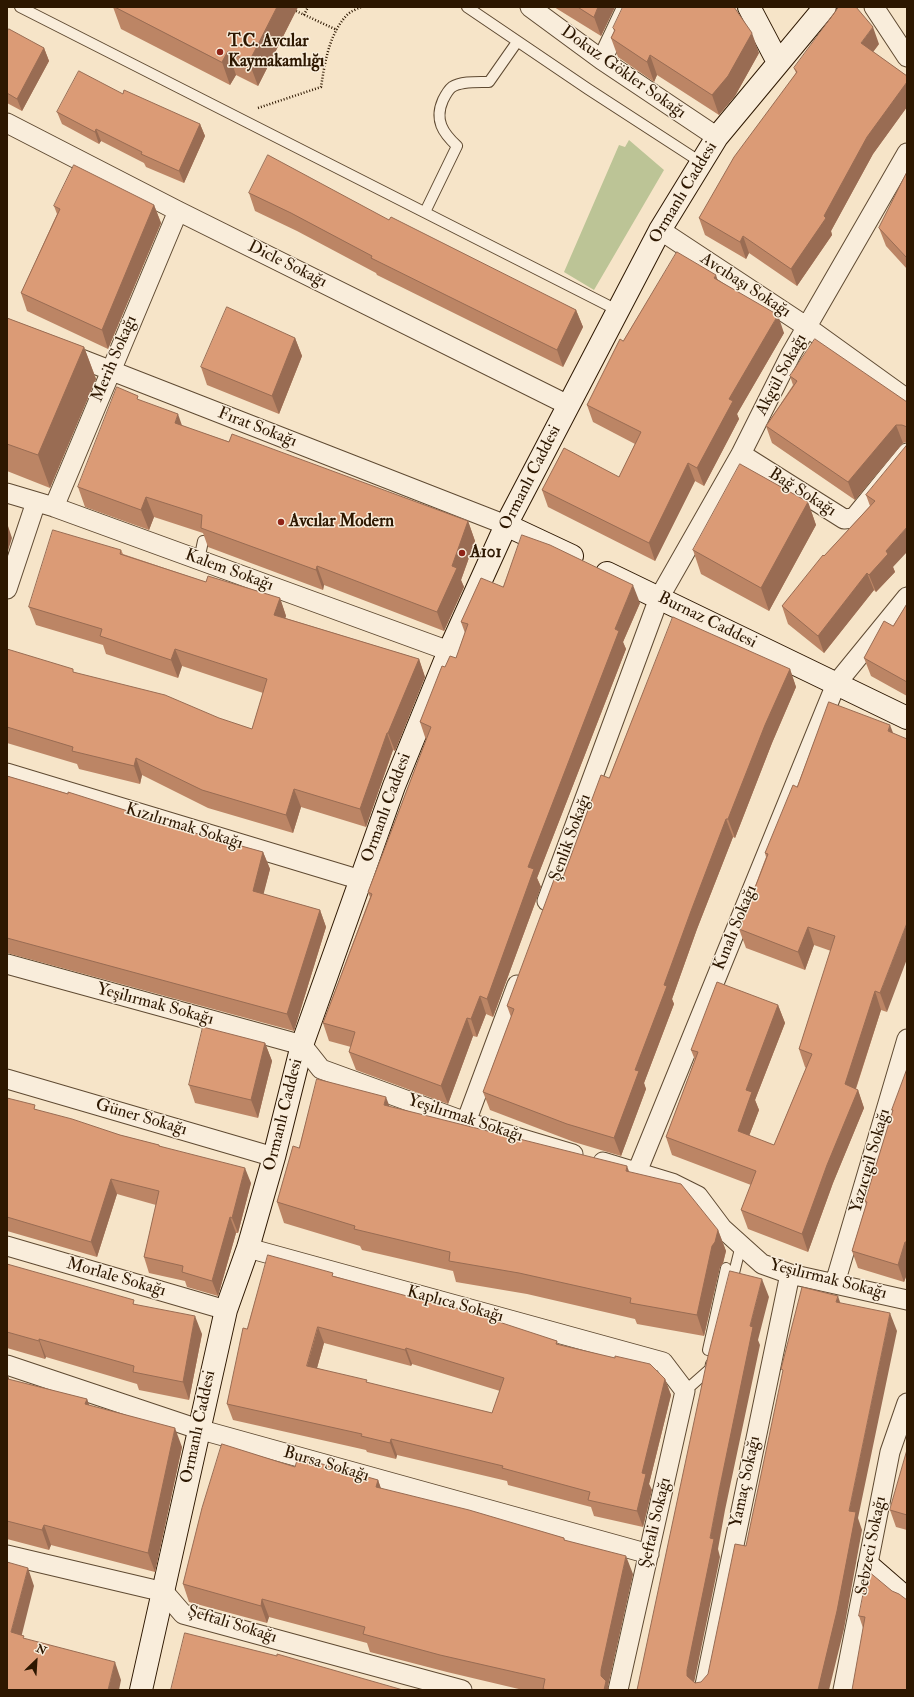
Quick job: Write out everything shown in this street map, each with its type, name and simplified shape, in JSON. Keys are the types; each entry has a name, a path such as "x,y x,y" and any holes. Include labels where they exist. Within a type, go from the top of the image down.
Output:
{"main road":[{"path":"749,7 778,62"},
{"name":"Ormanlı Caddesi","path":"141,1690 164,1592 198,1429 226,1310 248,1248 274,1157 302,1045 394,786 449,650 506,525 660,230 717,138 778,62 825,7"},
{"name":"Burnaz Caddesi","path":"506,525 907,718"},
{"path":"869,1566 907,1599"}],"street":[{"name":"Dokuz Gökler Sokağı","path":"530,7 602,60 717,138"},
{"path":"602,60 627,7"},
{"path":"874,7 907,57"},
{"name":"Dicle Sokağı","path":"7,123 178,211 568,405"},
{"name":"Akgül Sokağı","path":"659,598 740,454 807,327 907,153"},
{"name":"Merih Sokağı","path":"7,589 45,505 110,370 178,211"},
{"name":"Avcıbaşı Sokağı","path":"660,230 807,327 907,399"},
{"name":"Fırat Sokağı","path":"51,347 506,525"},
{"name":"Bağ Sokağı","path":"740,454 844,519 854,518 907,453"},
{"name":"Kalem Sokağı","path":"7,493 45,505 449,650"},
{"name":"Kınalı Sokağı","path":"637,1172 836,684 907,597"},
{"name":"Şenlik Sokağı","path":"540,920 659,598"},
{"name":"Kızılırmak Sokağı","path":"7,773 361,880"},
{"name":"Yeşilırmak Sokağı","path":"7,964 302,1045 321,1069 466,1122 672,1183 698,1196 722,1228 762,1264 790,1274 907,1300"},
{"path":"466,1122 524,965"},
{"name":"Yazıcıgil Sokağı","path":"835,1283 907,1039"},
{"name":"Güner Sokağı","path":"7,1079 274,1157"},
{"name":"Morlale Sokağı","path":"7,1246 226,1310"},
{"name":"Kaplıca Sokağı","path":"248,1248 663,1362 685,1391"},
{"name":"Yamaç Sokağı","path":"704,1690 790,1274"},
{"name":"Bursa Sokağı","path":"7,1365 198,1429 649,1554"},
{"name":"Şeftali Sokağı","path":"618,1690 685,1391"},
{"name":"Sebzeci Sokağı","path":"843,1690 869,1566 890,1452 907,1403"},
{"path":"7,1555 164,1592"},
{"name":"Şeftali Sokağı","path":"164,1592 183,1614 462,1690"}],"lane":[{"path":"20,7 619,311"},
{"path":"471,10 517,42 702,163"},
{"path":"425,212 457,146 444,134 440,123 440,108 445,96 452,88 469,82 488,82 517,42"},
{"path":"199,560 203,541"},
{"path":"685,1391 710,1369 741,1245"},
{"path":"708,1350 726,1268"}],"path":[{"path":"304,15 308,7"},
{"path":"235,116 321,87 325,60 336,30 348,14 361,7"},
{"path":"296,11 336,30"}],"green space":[{"path":"629,140 664,170 594,290 564,272 619,145 625,147"}],"building":[{"path":"115,7 277,7 249,62 228,51 222,62"},
{"path":"578,7 598,7 594,17"},
{"path":"623,7 734,7 752,33 728,76 712,95 650,55 647,62 611,38 615,30 613,28"},
{"path":"839,7 856,7 873,27 861,43 907,76 907,82 867,137 824,216 826,218 791,269 743,236 740,242 699,218 734,157 797,72 794,68"},
{"path":"9,29 44,48 17,99 7,93 7,32"},
{"path":"79,71 123,94 124,90 200,124 179,171 141,154 142,152 96,129 95,132 57,112"},
{"path":"268,155 389,220 391,217 576,310 557,350 371,258 372,256 291,213 249,193"},
{"path":"74,165 154,205 102,330 21,293 60,209 54,206"},
{"path":"907,172 907,258 879,228"},
{"path":"677,252 716,275 714,278 778,315 729,399 733,401 697,468 688,463 649,543 542,490 564,448 619,477 641,432 587,405 620,339 623,341"},
{"path":"227,307 295,338 272,396 201,367"},
{"path":"7,318 84,347 38,455 7,444"},
{"path":"815,339 907,402 907,427 896,425 848,482 766,426 797,381 790,376"},
{"path":"117,387 138,396 137,399 178,414 175,423 229,442 232,434 468,521 452,566 457,568 437,612 317,566 316,570 201,528 202,515 146,497 141,510 78,487"},
{"path":"907,445 907,527 886,551 888,554 869,575 867,573 818,636 782,606 823,555 824,556 875,501 866,495"},
{"path":"740,464 808,502 761,588 693,550"},
{"path":"53,530 121,550 120,554 206,582 208,576 280,598 274,615 419,659 387,733 360,809 294,789 286,815 202,790 136,758 134,766 72,751 73,747 7,727 7,649 73,669 73,672 165,695 219,718 252,729 267,679 175,649 171,660 100,636 102,629 29,607"},
{"path":"522,535 550,545 633,585 615,629 619,631 528,867 534,869 487,999 480,996 471,1019 467,1018 441,1086 349,1052 355,1032 323,1023 372,894 368,892 431,727 420,722 442,666 445,667 450,656 456,658 468,624 461,622 481,578 503,587"},
{"path":"907,604 907,682 864,658 884,621 893,626"},
{"path":"673,617 790,669 765,725 728,819 726,819 691,911 664,985 667,986 635,1070 639,1071 614,1138 567,1124 483,1092 514,1009 507,1006 555,877 562,880 601,775 609,778"},
{"path":"829,702 890,725 888,731 907,739 907,923 880,993 875,991 845,1084 858,1090 827,1165 802,1234 741,1210 756,1171 666,1137 698,1052 691,1050 717,982 778,1005 746,1090 752,1092 738,1131 774,1145 812,1054 799,1049 835,936 808,927 798,952 739,929 768,854 765,853 793,785 797,787"},
{"path":"7,776 68,794 68,792 131,812 130,815 263,852 253,891 320,910 287,1014 7,938"},
{"path":"203,1027 265,1043 251,1100 189,1085"},
{"path":"907,1069 907,1242 905,1242 898,1265 852,1251 892,1110"},
{"path":"317,1079 386,1097 384,1105 627,1166 626,1171 681,1184 718,1230 715,1242 712,1246 697,1315 630,1303 631,1298 519,1273 449,1261 450,1252 354,1229 355,1226 277,1202 293,1146 299,1148"},
{"path":"7,1098 35,1105 34,1109 72,1119 120,1135 245,1168 232,1218 230,1217 212,1281 182,1272 183,1266 144,1257 159,1191 111,1179 91,1242 7,1217"},
{"path":"268,1255 333,1273 332,1276 437,1304 438,1302 557,1341 556,1344 615,1358 615,1356 650,1364 665,1379 642,1473 646,1474 637,1511 588,1500 590,1492 502,1468 503,1466 391,1439 390,1443 361,1436 362,1434 227,1404 243,1328 247,1329","holes":["318,1327 405,1350 406,1348 504,1378 492,1413 366,1382 367,1380 307,1366"]},
{"path":"7,1264 134,1300 133,1304 195,1316 183,1382 133,1372 134,1366 39,1339 39,1341 7,1332"},
{"path":"730,1271 762,1279 750,1326 753,1327 710,1538 714,1539 687,1676 695,1683 701,1682 708,1674 735,1544 746,1546 783,1370 781,1369 802,1287 838,1296 836,1302 890,1313 849,1511 856,1512 837,1611 818,1690 637,1690 708,1356"},
{"path":"7,1377 9,1378 8,1379 87,1399 85,1404 175,1428 148,1553 44,1525 42,1530 7,1521"},
{"path":"222,1444 295,1467 298,1457 378,1480 376,1487 469,1510 564,1538 564,1540 626,1556 601,1670 601,1676 606,1681 604,1690 543,1689 545,1679 440,1655 363,1634 365,1627 262,1599 261,1606 183,1584 202,1508"},
{"path":"907,1450 907,1515 890,1510"},
{"path":"7,1562 28,1568 11,1632 24,1636 23,1638 115,1662 108,1690 7,1690"},
{"path":"868,1571 892,1591 907,1600 907,1690 852,1690 865,1617 859,1616"},
{"path":"185,1633 277,1656 277,1654 403,1690 171,1690"}],"place":[{"name":"T.C. Avcılar Kaymakamlığı","path":"220,52"},
{"name":"Avcılar Modern","path":"281,522"},
{"name":"A101","path":"462,553"}]}
